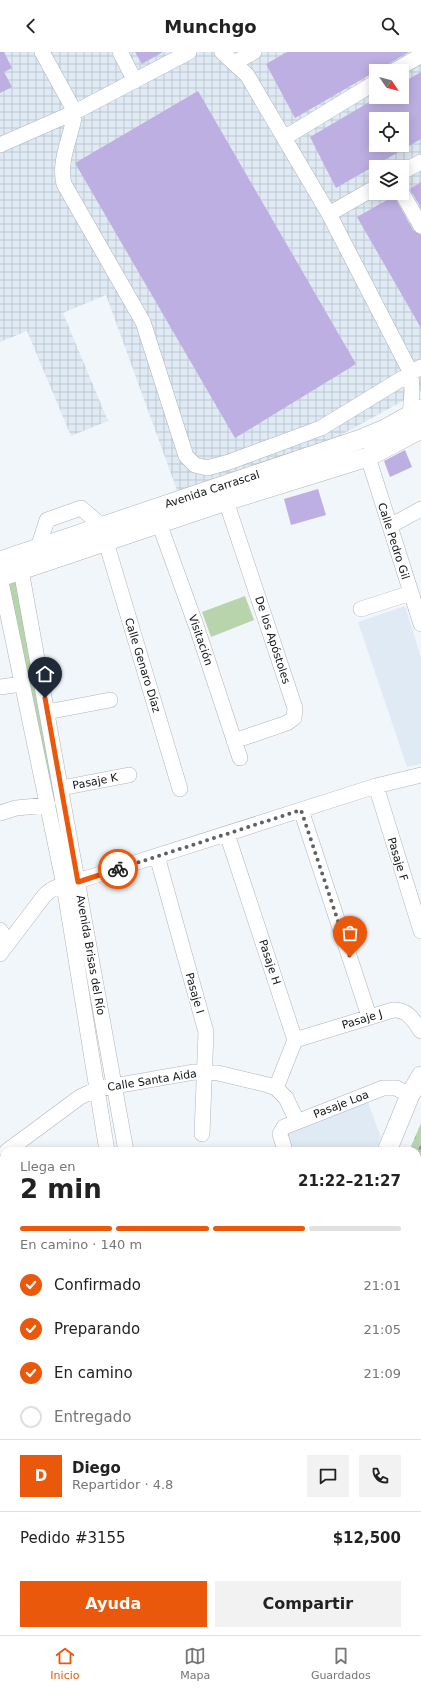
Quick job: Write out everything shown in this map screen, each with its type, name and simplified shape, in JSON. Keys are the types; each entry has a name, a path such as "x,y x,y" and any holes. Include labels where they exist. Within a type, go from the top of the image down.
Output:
{"main road":[{"name":"Avenida Carrascal","path":"0,561 38,548 159,523 368,457 417,418"},
{"name":"Avenida Carrascal","path":"0,577 21,570 104,534 417,418"},
{"path":"389,1147 410,1095 421,1076"}],"street":[{"path":"42,52 75,112 74,126 63,160 61,173 64,184 143,322 186,456 195,465 207,468 229,462 321,428 418,374"},
{"path":"120,52 135,80"},
{"path":"0,146 75,112 190,52"},
{"path":"222,52 247,75 329,214 418,374 412,391 417,418"},
{"path":"234,62 254,52"},
{"path":"405,64 419,55"},
{"path":"284,138 369,86"},
{"path":"409,168 421,162"},
{"path":"329,214 369,191"},
{"path":"406,200 421,226"},
{"name":"Calle Pedro Gil","path":"368,457 416,602 421,624"},
{"name":"De los Apóstoles","path":"226,502 295,708 294,718 288,723 234,741"},
{"path":"390,526 421,509"},
{"name":"Visitación","path":"159,523 197,628 240,758"},
{"name":"Calle Genaro Díaz","path":"104,534 180,789"},
{"name":"Avenida Brisas del Río","path":"21,570 61,788 71,883 97,1089 107,1147"},
{"name":"Avenida Brisas del Río","path":"0,577 48,805 71,883 115,1085 125,1147"},
{"path":"361,609 416,602"},
{"path":"0,687 22,684"},
{"path":"47,712 110,700"},
{"name":"Pasaje K","path":"61,788 129,775"},
{"path":"4,949 48,892 53,889 376,786 421,775"},
{"name":"Pasaje F","path":"376,786 421,931"},
{"path":"0,813 16,808 48,805"},
{"path":"301,810 370,1016"},
{"name":"Pasaje H","path":"227,834 295,1040"},
{"name":"Pasaje I","path":"157,856 204,1025 206,1038 202,1134"},
{"path":"0,930 4,949"},
{"name":"Pasaje J","path":"295,1040 393,1010 402,1010 410,1016 421,1031"},
{"path":"295,1040 276,1088 286,1098 297,1121"},
{"name":"Calle Santa Aida","path":"12,1147 80,1097 97,1089 204,1072 258,1082 276,1088"},
{"name":"Pasaje Loa","path":"282,1147 282,1129 297,1121 384,1088 396,1088 410,1095"}],"shaded area":[{"path":"0,52 421,52 421,391 319,447 178,493 106,295 63,313 108,421 71,436 27,331 0,342"},
{"path":"405,606 421,657 421,764 407,767 358,622"},
{"path":"368,1102 381,1138 377,1147 292,1147 286,1131"}],"green space":[{"path":"13,580 17,582 72,871 66,872 9,584"},
{"path":"245,596 254,620 211,637 202,612"},
{"path":"421,1123 421,1147 411,1147"}],"building":[{"path":"0,52 4,52 12,68 4,72 12,87 0,93"},
{"path":"135,52 163,52 142,64"},
{"path":"287,52 409,52 388,64 369,64 369,75 295,118 266,64"},
{"path":"421,72 421,139 409,146 409,112 369,112 369,152 398,152 385,160 369,160 369,169 336,188 310,137 369,102 369,104 409,104 409,79"},
{"path":"198,91 356,364 235,438 75,163"},
{"path":"421,182 421,208 410,189"},
{"path":"387,200 396,200 413,230 421,235 421,328 357,217"},
{"path":"405,450 412,467 390,477 384,461"},
{"path":"318,489 326,515 291,525 284,499"}],"way so far":[{"path":"118,869 301,810 350,957"}],"route":[{"path":"45,698 78,882 118,869"}]}
